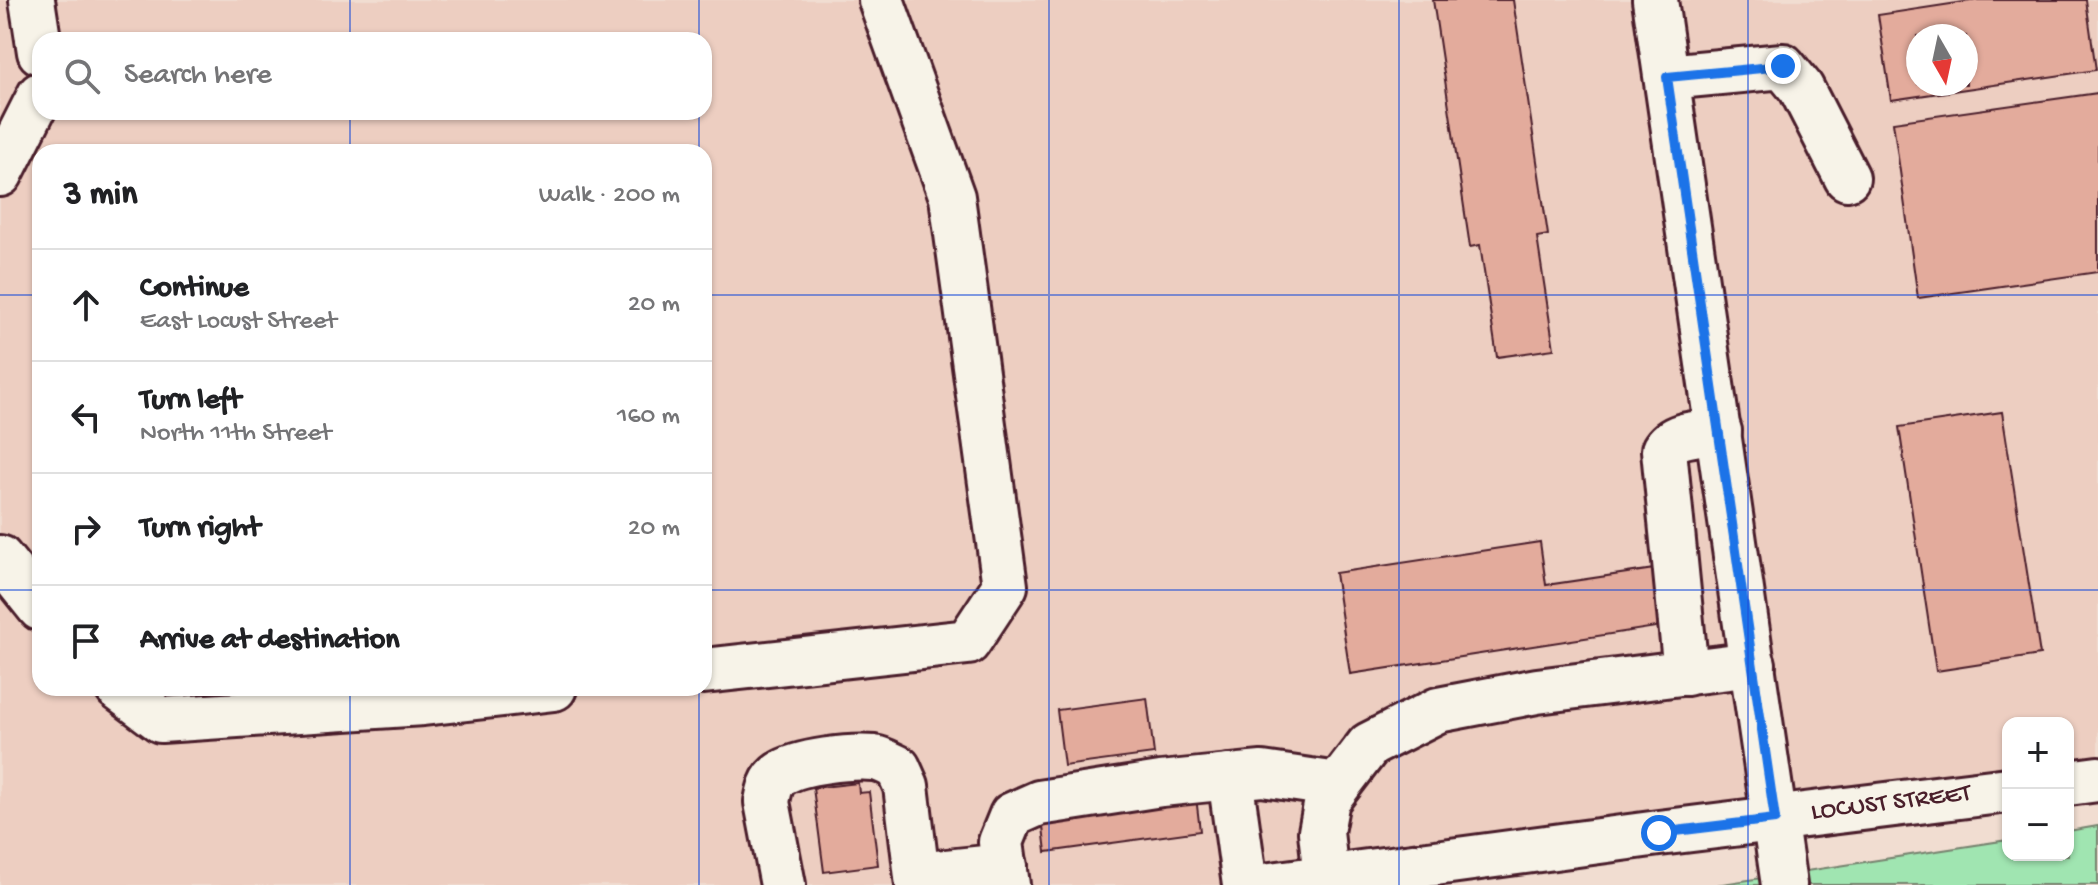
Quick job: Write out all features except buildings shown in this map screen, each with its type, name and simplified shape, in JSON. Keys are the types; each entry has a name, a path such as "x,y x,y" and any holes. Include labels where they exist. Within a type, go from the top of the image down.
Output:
{"street":[{"path":"32,0 37,32"},
{"path":"712,670 968,642 1005,586 952,197 881,0"},
{"path":"1655,0 1784,885"},
{"path":"1667,77 1783,66 1801,88 1847,178"},
{"path":"0,174 32,111"},
{"path":"1686,673 1664,450 1669,441 1676,437 1719,431"},
{"path":"0,558 32,598"},
{"path":"1326,877 1321,832 1327,800 1369,745 1438,710 1537,691 1753,664"},
{"path":"129,696 161,720 423,703 484,696"},
{"path":"783,885 770,829 769,789 778,774 804,764 877,758 898,768 906,786 918,880 1006,876 1001,842 1012,815 1039,803 1161,784 1262,774 1338,785"},
{"path":"1230,777 1245,885"},
{"path":"2074,782 2098,779"},
{"name":"LOCUST STREET","path":"1271,885 2002,791"}],"shaded area":[{"path":"0,0 2098,0 2098,772 2074,775 2074,717 2002,717 2002,786 1277,885 0,885"}],"green space":[{"path":"2098,826 2098,885 1716,885 2002,841 2002,861 2074,861 2074,830"}],"route":[{"path":"1659,833 1775,819 1667,77 1783,66"}]}
